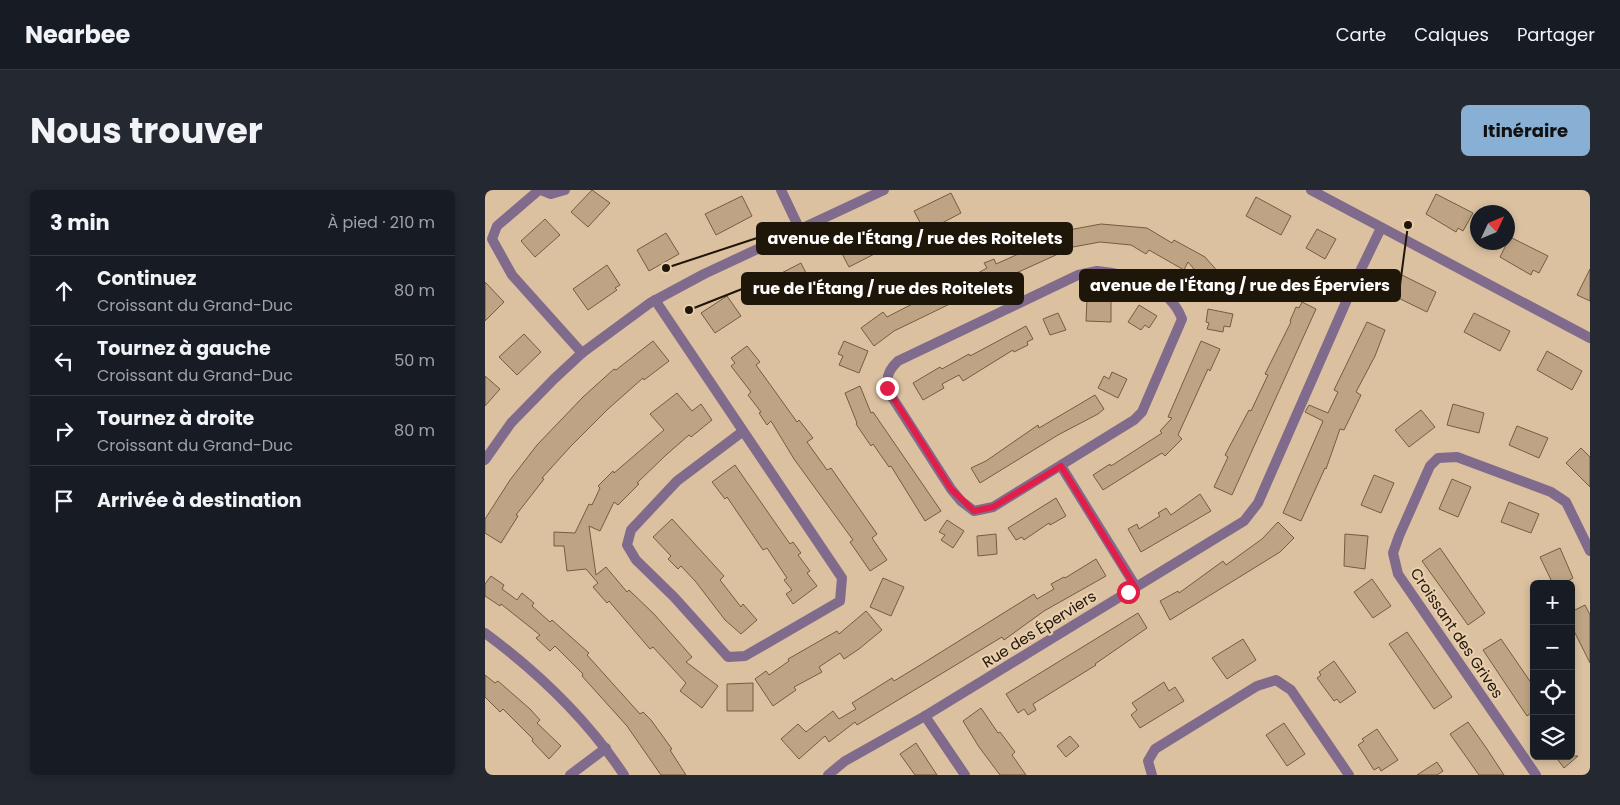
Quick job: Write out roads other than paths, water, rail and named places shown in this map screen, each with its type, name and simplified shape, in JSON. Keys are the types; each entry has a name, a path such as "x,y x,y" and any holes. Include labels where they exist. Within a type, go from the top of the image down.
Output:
{"street":[{"path":"565,190 551,194 540,190 497,226 492,239 513,275 581,353"},
{"path":"781,190 800,230"},
{"path":"485,460 511,423 581,353 655,300 711,270 884,190"},
{"path":"1311,190 1590,338"},
{"name":"Rue des Éperviers","path":"828,775 845,762 925,716 1244,521 1258,504 1353,286 1381,228"},
{"path":"1097,271 1119,273 1143,282 1173,300 1182,319 1142,412 1133,420 1061,466 993,507 974,511 951,489 887,388 887,377 890,368 898,361 1078,275 1097,271"},
{"path":"655,300 842,578 840,601 745,656 728,657 674,597 636,560 627,545 631,530 677,481 742,432"},
{"name":"Croissant des Grives","path":"1536,775 1397,574 1393,553 1430,466 1438,458 1457,457 1551,492 1566,502 1590,551"},
{"path":"1061,466 1135,587"},
{"path":"485,633 517,657 560,696 606,748 624,775"},
{"path":"1152,775 1148,761 1155,749 1257,686 1276,680 1291,690 1349,775"},
{"path":"925,716 965,775"},
{"path":"570,775 606,748"}],"place":[{"name":"avenue de l'Étang / rue des Éperviers","path":"1408,225"},
{"name":"avenue de l'Étang / rue des Roitelets","path":"666,268"},
{"name":"rue de l'Étang / rue des Roitelets","path":"689,310"}]}
